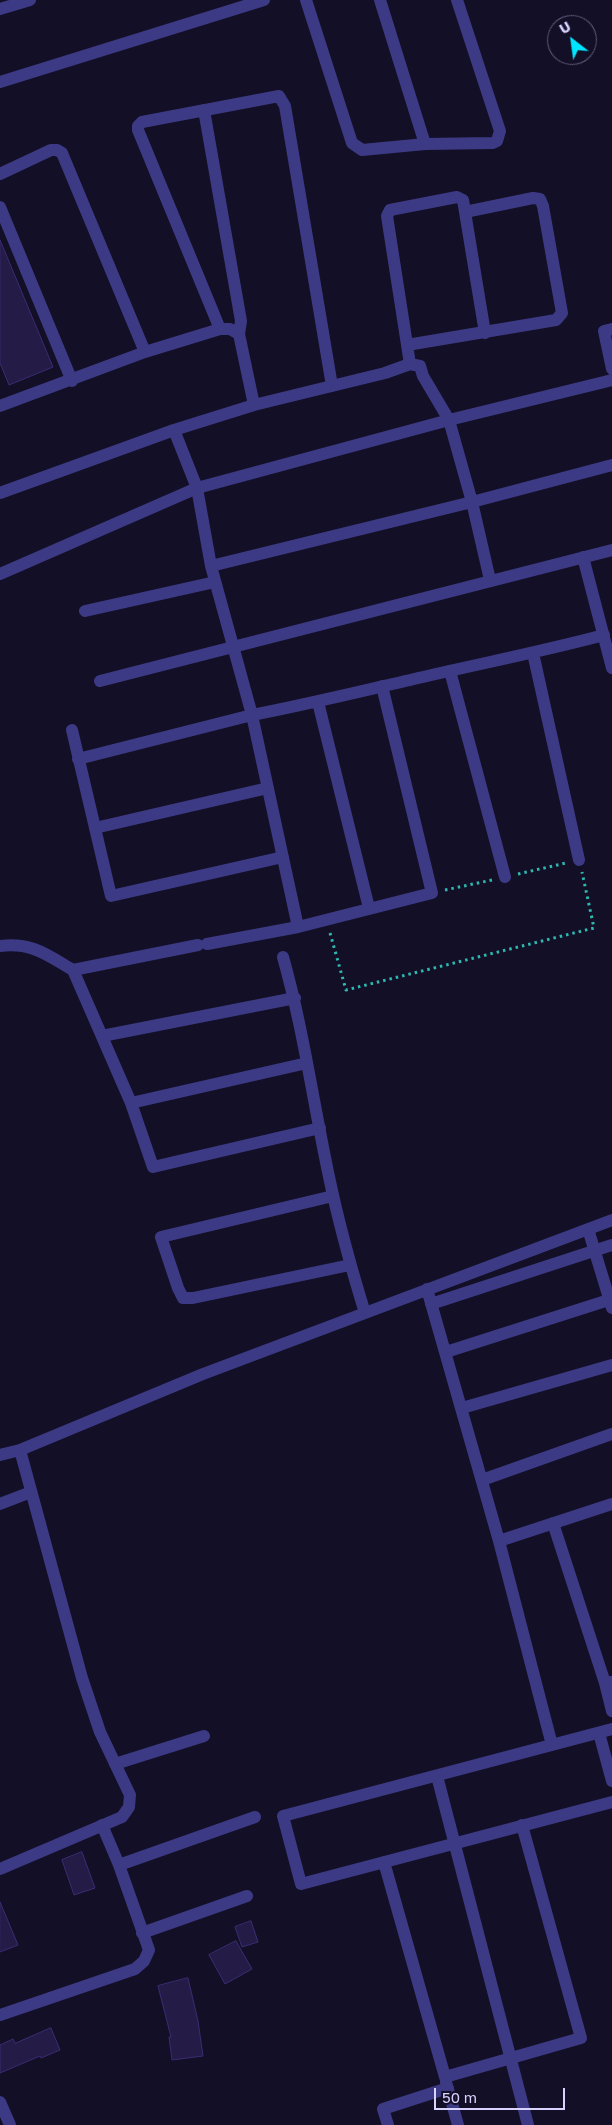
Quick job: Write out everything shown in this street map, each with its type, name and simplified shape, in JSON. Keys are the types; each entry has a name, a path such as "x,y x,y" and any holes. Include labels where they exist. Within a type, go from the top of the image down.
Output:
{"street":[{"path":"5,5 30,0"},
{"path":"0,82 264,0"},
{"path":"306,0 352,143 362,150 425,144 493,143 500,136 500,131 457,0"},
{"path":"380,0 425,144"},
{"path":"220,329 138,126 142,122 279,96 285,106 332,386"},
{"path":"204,110 241,321 239,334 254,405"},
{"path":"0,174 51,150 58,150 62,153 145,352"},
{"path":"410,364 387,216 390,210 458,197 463,200 485,333"},
{"path":"407,345 556,320 562,312 543,206 540,199 533,198 465,212"},
{"path":"0,207 72,380"},
{"path":"612,328 604,330 612,369"},
{"path":"0,406 145,352 220,329 230,329 239,334"},
{"path":"0,493 174,430 254,405 385,373 410,364 420,366 423,376 449,420 472,502 490,580"},
{"path":"0,574 197,488 449,420 612,380"},
{"path":"174,430 197,488 211,566 252,715 298,927"},
{"path":"211,566 472,502 612,465"},
{"path":"100,681 612,550"},
{"path":"583,557 611,663"},
{"path":"85,611 215,582"},
{"path":"78,759 252,715 318,702 604,635"},
{"path":"533,653 579,860"},
{"path":"450,671 505,877"},
{"path":"73,970 298,927 432,893 382,686"},
{"path":"318,702 369,908"},
{"path":"72,730 111,896 283,857"},
{"path":"95,828 268,788"},
{"path":"0,946 18,944 36,950 73,970 131,1103 153,1167 320,1128"},
{"path":"283,957 295,998 333,1196 350,1265 365,1313"},
{"path":"102,1036 295,998"},
{"path":"131,1103 307,1063"},
{"path":"333,1196 161,1236 183,1298 193,1298 350,1265"},
{"path":"0,1455 20,1450 203,1374 612,1220"},
{"path":"446,1352 611,1302 588,1229"},
{"path":"432,1304 612,1244"},
{"path":"427,1289 499,1541 552,1745"},
{"path":"462,1408 612,1365"},
{"path":"482,1480 612,1434"},
{"path":"0,1869 122,1817 129,1807 130,1796 100,1732 82,1678 20,1450"},
{"path":"0,1504 31,1492"},
{"path":"499,1541 612,1505"},
{"path":"553,1523 608,1682 612,1711"},
{"path":"612,1781 606,1731 283,1816 301,1884 612,1802"},
{"path":"115,1764 204,1736"},
{"path":"437,1776 528,2125"},
{"path":"119,1865 255,1817"},
{"path":"0,2015 135,1969 144,1962 149,1950 119,1865 102,1825"},
{"path":"388,2125 383,2110 446,2082 510,2058 582,2038 522,1825"},
{"path":"384,1862 458,2125"},
{"path":"142,1933 247,1896"},
{"path":"0,2102 10,2125"}],"path":[{"path":"326,919 346,990 594,928 579,860 432,893"}],"building":[{"path":"0,240 53,367 9,385 0,363"},
{"path":"82,1852 95,1888 74,1895 62,1860"},
{"path":"0,1902 18,1945 0,1952"},
{"path":"251,1921 258,1942 242,1947 235,1927"},
{"path":"236,1941 252,1969 225,1984 209,1955"},
{"path":"188,1978 198,2021 203,2056 172,2060 169,2037 171,2037 158,1986"},
{"path":"51,2028 60,2050 41,2058 40,2056 0,2073 0,2045 13,2039 15,2043"}]}
